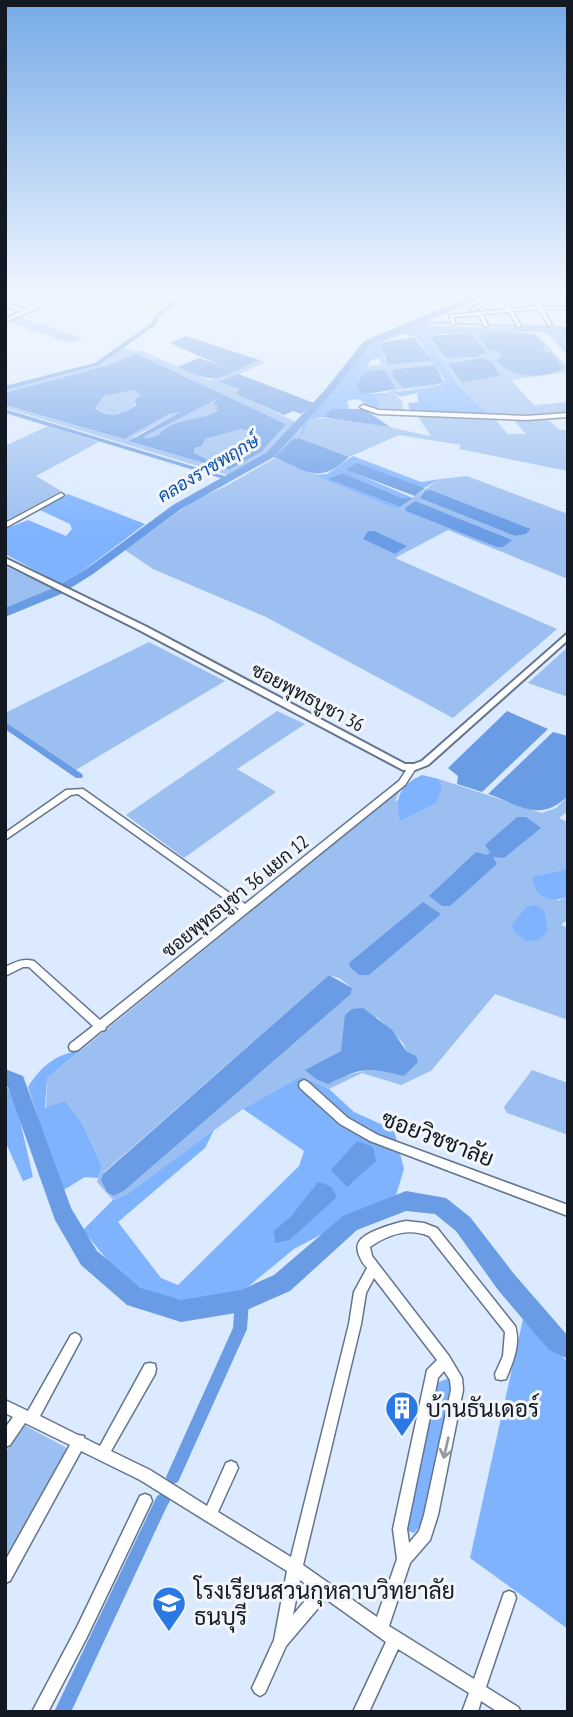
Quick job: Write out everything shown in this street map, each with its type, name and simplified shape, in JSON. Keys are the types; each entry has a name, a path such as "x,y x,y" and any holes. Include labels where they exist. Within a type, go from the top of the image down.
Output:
{"street":[{"path":"363,407 378,412 526,418 568,415"},
{"path":"5,526 61,495"},
{"name":"ซอยพุทธบูชา 36","path":"5,560 385,759 412,768"},
{"path":"412,768 425,762 568,635"},
{"name":"ซอยพุทธบูชา 36 แยก 12","path":"74,1047 402,783 412,768"},
{"path":"5,836 69,792 80,791 246,909"},
{"path":"5,972 22,963 31,964 102,1027"},
{"name":"ซอยวิชชาลัย","path":"304,1085 344,1121 374,1138 568,1211"},
{"path":"381,1627 404,1559 425,1535 457,1401 456,1378 362,1248 373,1238 412,1225 433,1232 511,1330 509,1357 501,1374"},
{"path":"260,1688 281,1641 295,1568 355,1324 360,1292 374,1267"},
{"path":"5,1440 27,1417 75,1339"},
{"path":"404,1559 400,1529 432,1375 445,1360"},
{"path":"103,1453 150,1369"},
{"path":"5,1406 103,1453 210,1515 325,1588 394,1639 513,1712"},
{"path":"5,1576 79,1441"},
{"path":"210,1515 231,1468"},
{"path":"40,1712 145,1501"},
{"path":"281,1641 325,1588"},
{"path":"470,1712 509,1598"},
{"path":"361,1712 394,1639"}],"shaded area":[{"path":"71,372 82,372 5,393 5,389"},
{"path":"82,372 176,372 286,424 262,451 229,470 129,441 180,412 169,414 124,439 5,405 5,393","holes":["135,390 141,396 135,399 136,405 116,414 105,414 95,408 104,396","217,399 213,404 218,407 213,408 219,410 214,413 171,425 156,436 143,437","242,429 256,433 262,441 233,464 214,463 194,453 194,448 202,446 205,439"]},
{"path":"176,372 191,372 209,380 229,372 243,372 220,383 239,389 237,394 296,422 266,455 247,468 228,475 5,408 5,405 124,439 169,414 180,412 133,437 229,470 286,424"},
{"path":"190,372 233,372 212,378"},
{"path":"345,372 364,372 358,385 367,394 387,395 377,397 380,407 372,408 358,399 347,401 349,409 331,409 323,417 310,420 304,433 298,437 305,420"},
{"path":"364,372 387,372 396,389 367,394 360,392 357,385"},
{"path":"386,372 403,372 438,385 444,383 438,386 397,390 396,396 402,401 403,411 372,408 379,407 377,397 396,389"},
{"path":"392,372 439,372 444,383 403,388 391,375"},
{"path":"439,372 450,372 489,415 410,412 408,403 418,402 417,393 400,397 394,392 438,386 444,383"},
{"path":"450,372 567,372 511,380 534,405 568,402 568,414 489,415"},
{"path":"454,372 498,372 500,376 462,382"},
{"path":"513,372 554,372 537,375"},
{"path":"238,374 314,403 301,414 293,411 284,415 236,394 239,389 219,382"},
{"path":"136,390 141,397 126,411 107,414 95,407 104,396"},
{"path":"218,399 214,404 219,411 171,425 156,436 143,437 198,406"},
{"path":"331,409 364,409 390,427 323,417"},
{"path":"416,414 494,418 508,434 526,434 512,418 546,418 560,430 568,430 568,471 459,449 461,445 399,435 349,457 299,438 293,439 276,457 396,509 440,479 467,476 568,514 568,579 448,530 395,558 557,629 453,718 266,617 153,569 125,550 193,501 275,458 272,455 305,420 298,435 304,433 310,420 324,418 355,420 431,436","holes":["431,490 531,529 526,534 515,536 421,498"]},
{"path":"48,426 99,442 36,476 61,491 5,521 5,446"},
{"path":"242,429 256,433 262,441 239,459 212,462 194,453 194,448 202,446 205,439"},
{"path":"299,438 349,457 329,471 313,473 275,457 293,439"},
{"path":"353,456 421,482 440,479 424,488 347,470 413,498 402,498 343,473 329,479 400,507 396,509 314,475 327,474"},
{"path":"357,463 425,488 415,496 346,470"},
{"path":"343,473 402,498 413,498 400,507 328,479"},
{"path":"431,490 531,529 526,534 515,536 420,498 425,491"},
{"path":"68,494 145,524 83,571 53,588 41,583 48,577 5,554 5,529 28,520 66,536 72,529 70,524 40,510"},
{"path":"415,501 512,540 503,547 497,547 406,511 405,508"},
{"path":"368,531 374,531 407,546 395,554 363,539"},
{"path":"5,566 53,588 5,609"},
{"path":"149,642 225,681 74,771 5,722 5,713"},
{"path":"568,647 568,697 528,683"},
{"path":"277,711 305,724 237,769 276,792 184,858 126,815"},
{"path":"507,711 548,729 482,792 457,784 458,776 448,768"},
{"path":"553,732 568,736 568,796 548,809 539,810 520,807 488,794"},
{"path":"422,775 439,779 442,787 436,803 400,821 400,793 408,783"},
{"path":"439,779 542,813 556,808 568,796 568,811 559,818 568,822 568,869 557,901 568,896 568,919 561,925 568,928 568,1020 495,994 431,1071 401,1085 362,1073 329,1089 301,1076 243,1109 126,1195 113,1200 97,1182 102,1166 82,1123 65,1101 46,1109 47,1078 400,790 395,801 442,787","holes":["329,975 339,978 352,988 351,994 125,1190 103,1173","377,1017 403,1043 407,1052 389,1072 379,1067 344,1076 306,1070 341,1051"]},
{"path":"517,817 526,817 541,828 504,858 493,857 497,864 450,906 442,906 429,896 476,852 487,855 490,852 485,845"},
{"path":"568,869 568,896 549,899 536,890 533,877"},
{"path":"423,902 441,914 369,975 359,975 350,967 349,963"},
{"path":"538,905 544,911 548,931 539,940 526,941 514,932 512,925 527,906"},
{"path":"329,975 352,988 351,994 125,1190 114,1196 107,1192 101,1180 103,1174"},
{"path":"363,1008 392,1030 407,1052 416,1056 418,1062 404,1076 365,1070 328,1084 316,1079 305,1070 341,1051 345,1015 352,1009"},
{"path":"81,1050 47,1078 45,1108 65,1101 82,1123 102,1166 98,1178 85,1177 62,1191 28,1087 50,1062"},
{"path":"532,1070 568,1083 568,1135 507,1113 504,1107"},
{"path":"301,1076 329,1089 354,1112 394,1130 404,1169 396,1195 294,1249 233,1299 200,1305 145,1291 108,1261 83,1230 113,1200 126,1195 214,1130 205,1148 118,1222 161,1278 178,1285 299,1166 304,1151 243,1109","holes":["318,1183 331,1186 336,1197 290,1240 277,1244 273,1231 291,1216"]},
{"path":"5,1085 15,1098 33,1177 23,1181 5,1141"},
{"path":"357,1141 373,1147 376,1161 347,1187 331,1170"},
{"path":"318,1182 331,1186 337,1197 290,1240 276,1244 273,1231 291,1216"},
{"path":"523,1319 568,1362 568,1629 470,1558"},
{"path":"449,1378 453,1384 422,1524 414,1533 408,1531 406,1523 437,1383"},
{"path":"24,1425 67,1448 5,1562 5,1453"}],"waterway":[{"path":"5,388 66,372"},
{"name":"คลองราชพฤกษ์","path":"5,613 57,591 89,572 177,507 270,455 344,372"},
{"path":"5,411 229,479"},
{"path":"5,725 79,776"},
{"path":"5,1077 16,1082 62,1213 89,1258 135,1297 181,1311 242,1301 282,1283 350,1223 406,1201 439,1205 463,1224 506,1282 557,1342 568,1348"},
{"path":"173,1477 240,1329 242,1301"},
{"path":"62,1712 162,1501"}],"place":[{"name":"บ้านธันเดอร์","path":"402,1438"},
{"name":"โรงเรียนสวนกุหลาบวิทยาลัย ธนบุรี","path":"169,1633"}]}
